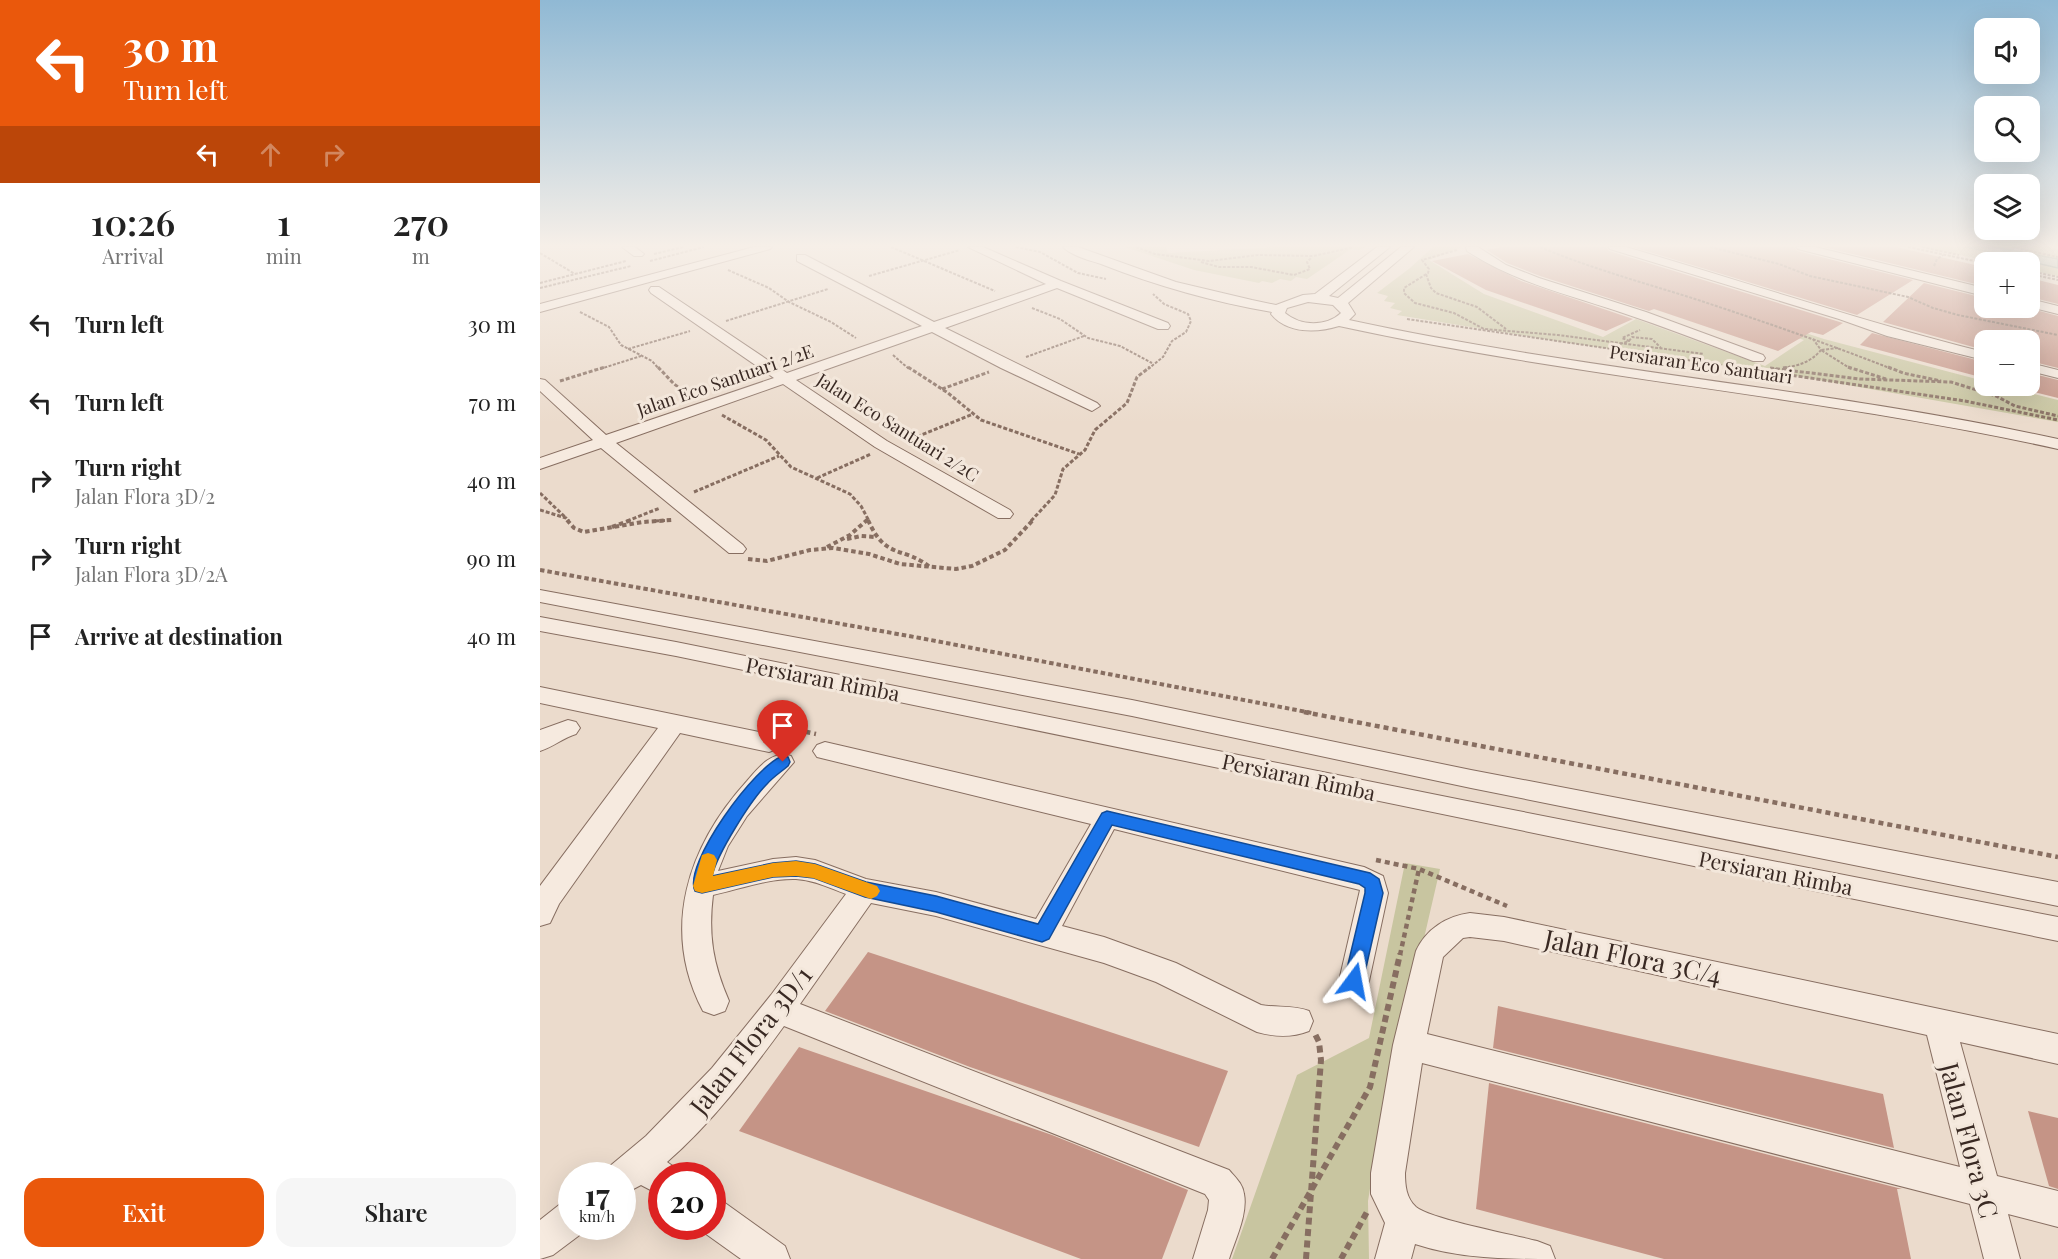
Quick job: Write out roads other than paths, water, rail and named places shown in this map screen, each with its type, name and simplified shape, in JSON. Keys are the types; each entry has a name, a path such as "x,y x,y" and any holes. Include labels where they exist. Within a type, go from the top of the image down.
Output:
{"street":[{"name":"Jalan Eco Santuari 2/2C","path":"679,306 881,444 1004,514"},
{"path":"893,306 1092,406"},
{"name":"Jalan Eco Santuari 2/2E","path":"540,464 997,306"},
{"path":"1112,306 1163,326"},
{"name":"Persiaran Eco Santuari","path":"1284,306 1281,318 1296,325 1318,326 1342,313 1520,348 1899,401 2058,432"},
{"name":"Persiaran Eco Santuari","path":"1330,306 1342,313 1516,357 1921,416 2058,444"},
{"path":"1342,313 1349,306"},
{"path":"1611,306 1651,318 1758,364"},
{"path":"1810,306 1892,333 1974,354"},
{"path":"2041,306 2058,310"},
{"path":"2040,370 2058,374"},
{"path":"542,384 604,442 736,549"},
{"name":"Persiaran Rimba","path":"540,596 1132,708 1471,779 2058,894"},
{"name":"Persiaran Rimba","path":"540,624 687,651 1462,810 2058,929"},
{"path":"540,695 674,724 776,752 760,781 721,837 706,864 697,931 701,969 708,993 714,1001"},
{"path":"540,914 548,897 674,724"},
{"path":"540,742 554,732 568,728"},
{"path":"825,751 1364,878 1373,884 1374,893 1354,981"},
{"path":"1042,933 1107,818"},
{"path":"702,886 773,870 796,868 815,871 865,890 936,904 1104,950 1166,972 1257,1018 1274,1022 1298,1021"},
{"name":"Jalan Flora 3D/1","path":"642,1174 719,1084 778,1009 865,890"},
{"name":"Jalan Flora 3C/4","path":"1404,1220 1388,1194 1388,1173 1409,1045 1430,951 1456,927 1470,925 1504,929 2058,1049"},
{"path":"778,1009 1217,1182 1227,1194 1226,1210 1211,1259"},
{"name":"Jalan Flora 3C","path":"1938,1022 2002,1259"},
{"path":"1409,1045 2058,1209"},
{"path":"1393,1259 1404,1220 1435,1234 1538,1259"},
{"path":"726,1226 772,1259"},
{"path":"540,1242 558,1228"}]}
